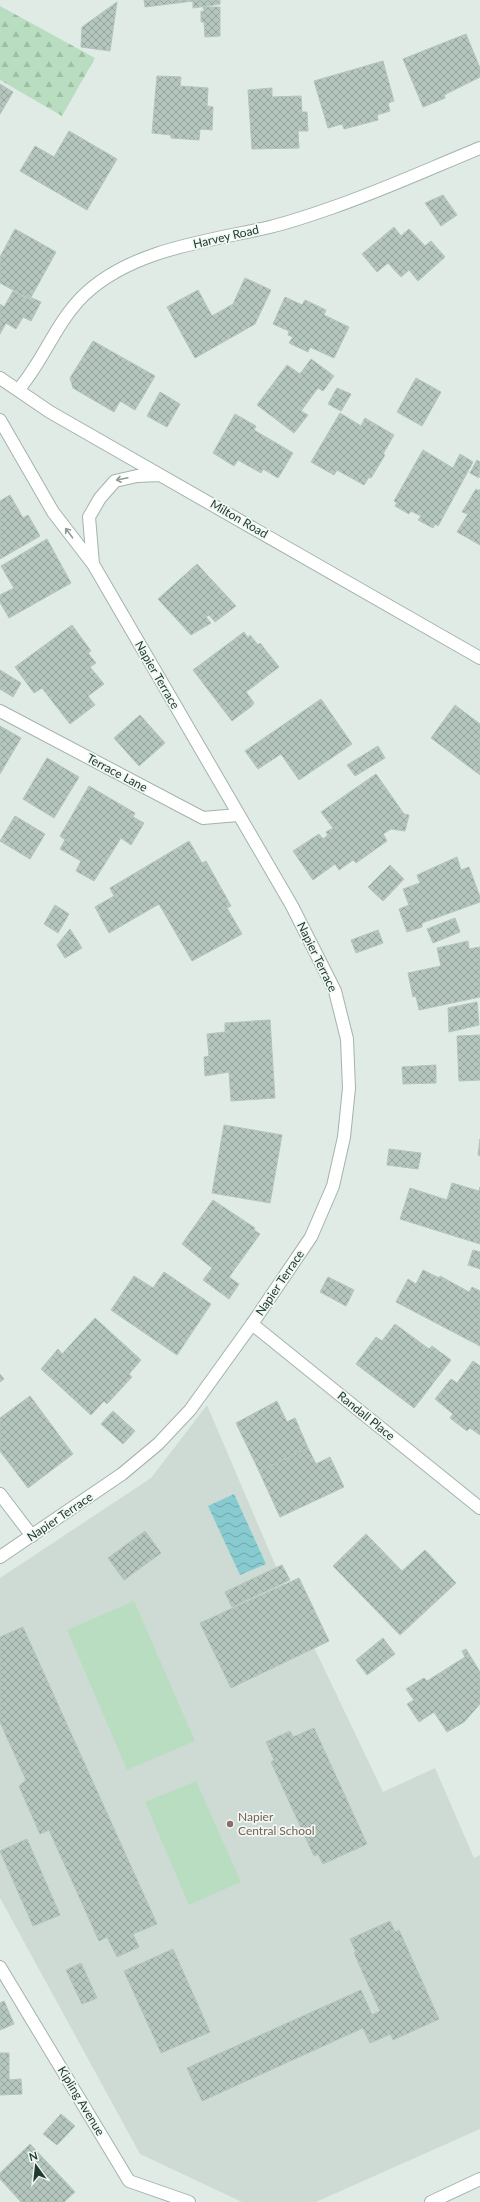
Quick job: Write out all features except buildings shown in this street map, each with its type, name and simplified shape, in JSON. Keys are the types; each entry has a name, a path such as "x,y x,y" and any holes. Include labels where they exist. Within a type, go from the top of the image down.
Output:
{"street":[{"name":"Harvey Road","path":"19,389 29,378 65,317 85,294 115,273 153,256 201,241 271,226 332,208 480,148"},
{"name":"Milton Road","path":"0,378 19,389 50,412 480,658"},
{"name":"Napier Terrace","path":"0,420 53,512 93,564 292,906 335,991 347,1039 349,1088 344,1137 333,1186 311,1237 252,1324 190,1410 158,1444 122,1474 0,1557"},
{"path":"93,564 89,517 100,498 115,481 137,476 160,475"},
{"name":"Terrace Lane","path":"0,711 203,818 238,815"},
{"name":"Randall Place","path":"252,1324 480,1508"},
{"path":"0,1494 32,1536"},
{"name":"Kipling Avenue","path":"0,1967 129,2181 189,2202"},
{"path":"430,2202 480,2179"}],"shaded area":[{"name":"Napier Central School","path":"207,1405 280,1576 383,1792 435,1768 474,1858 480,1855 480,2129 316,2202 242,2202 140,2154 0,1898 0,1578 151,1478"}],"green space":[{"path":"0,6 95,58 62,116 0,80"},
{"path":"134,1601 195,1741 127,1770 67,1630"},
{"path":"196,1781 241,1882 189,1905 145,1802"}],"water":[{"path":"234,1494 266,1564 240,1575 208,1506"}],"place":[{"name":"Napier Central School","path":"230,1824"}]}
